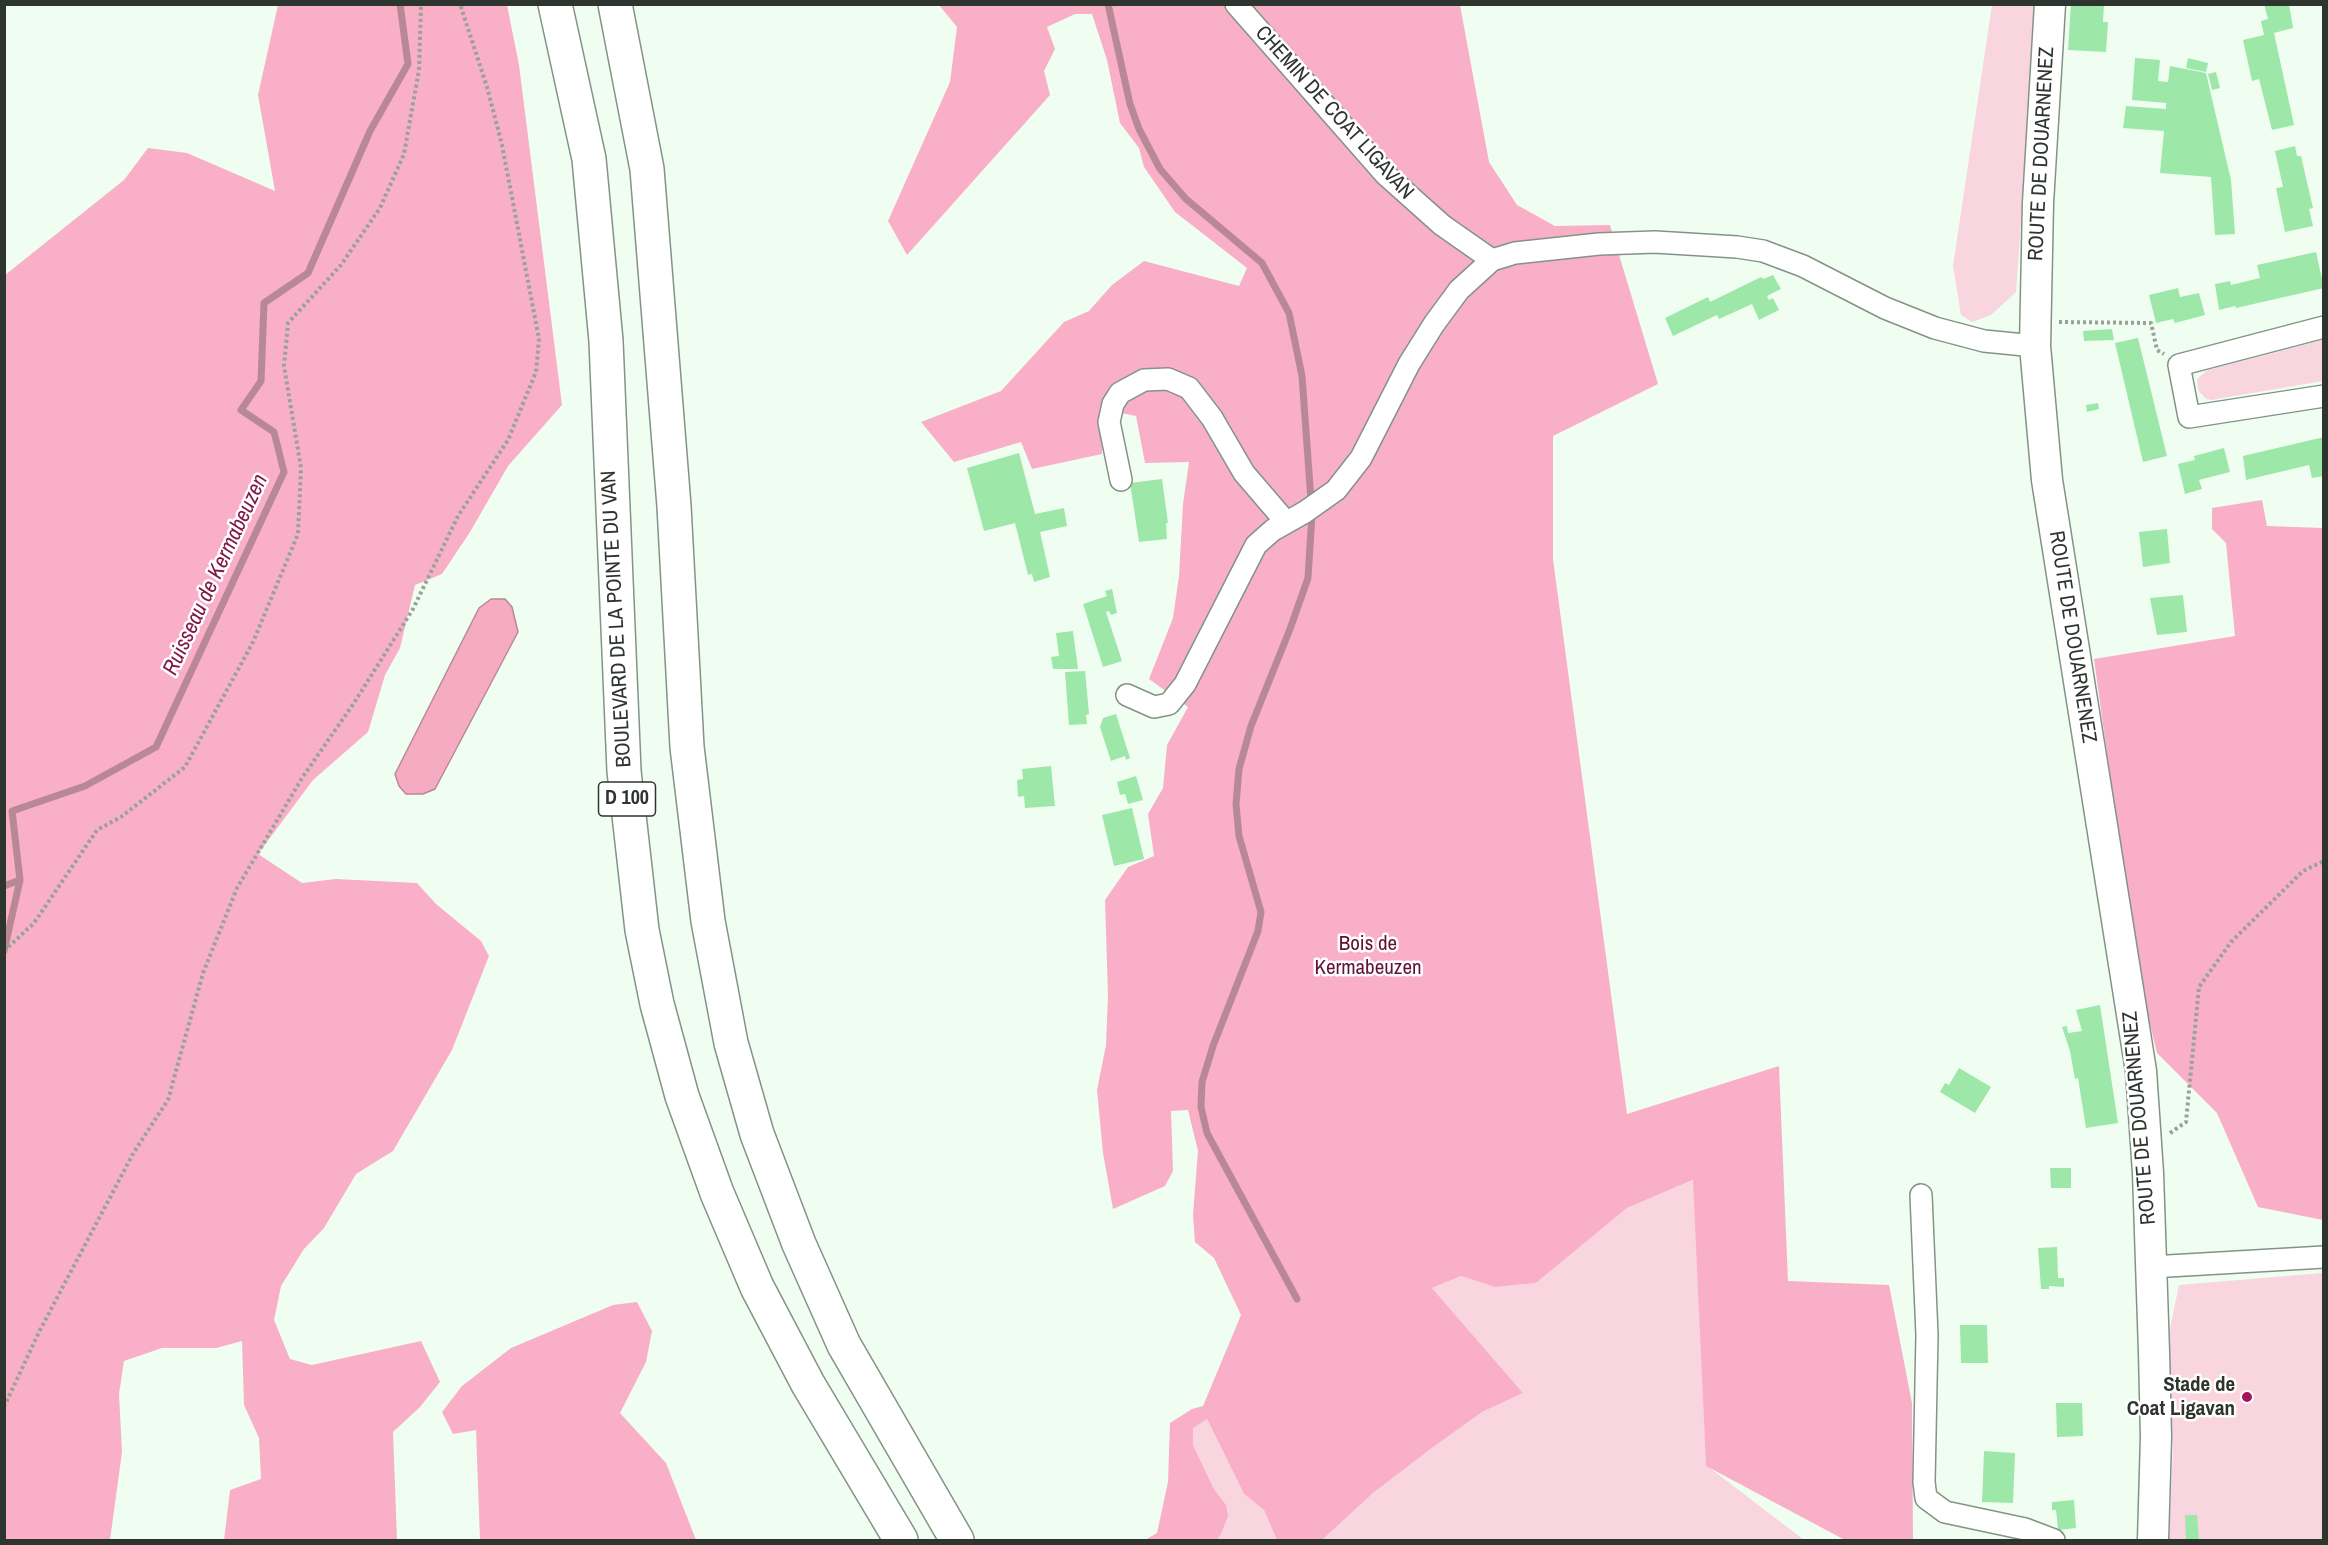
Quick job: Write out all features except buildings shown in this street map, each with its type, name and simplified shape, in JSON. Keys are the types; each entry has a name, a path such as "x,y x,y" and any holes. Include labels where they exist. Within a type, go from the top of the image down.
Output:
{"highway":[{"name":"BOULEVARD DE LA POINTE DU VAN","path":"555,4 589,159 606,341 624,771 639,909 657,1004 682,1096 717,1193 758,1287 808,1384 901,1540"},
{"path":"615,4 647,169 674,506 687,747 708,921 731,1043 757,1134 799,1244 844,1345 957,1540"}],"main road":[{"name":"ROUTE DE DOUARNENEZ","path":"2050,4 2038,202 2035,334 2047,480 2141,1071 2146,1136 2156,1437 2152,1540"}],"street":[{"name":"CHEMIN DE COAT LIGAVAN","path":"1236,4 1386,176 1442,225 1492,260"},
{"path":"1127,694 1154,707 1169,704 1185,684 1248,556 1265,536 1312,508 1336,490 1361,458 1409,364 1434,324 1459,290 1492,260 1515,252 1599,244 1655,242 1737,247 1762,251 1803,266 1885,308 1935,328 1984,341 2035,334"},
{"path":"2324,327 2179,365 2190,417 2324,396"},
{"path":"1121,480 1109,422 1113,404 1120,393 1144,380 1168,380 1189,388 1212,418 1244,473 1286,522"},
{"path":"1922,1195 1927,1335 1924,1482 1926,1498 1945,1512 2025,1529 2054,1540"},
{"path":"2151,1267 2324,1257"}],"path":[{"path":"4,951 34,924 97,830 121,817 185,767 253,642 298,534 301,468 284,366 288,323 341,265 380,208 404,154 419,70 421,4"},
{"path":"4,1407 39,1332 134,1152 168,1100 203,973 237,888 302,778 354,703 413,609 458,516 507,440 536,372 539,339 502,145 487,87 460,4"},
{"path":"2035,334 2151,323 2157,350 2179,365"},
{"path":"2146,1136 2172,1133 2186,1122 2199,987 2231,942 2303,871 2324,861"}],"shaded area":[{"path":"1992,5 2036,5 2016,292 1991,315 1972,322 1961,315 1953,266"},
{"path":"2323,340 2323,381 2211,400 2206,399 2198,390 2197,379 2208,370"},
{"path":"491,599 505,599 512,607 518,632 435,789 423,794 406,794 399,786 395,774 479,608"},
{"path":"1694,1180 1706,1465 1804,1540 1322,1540 1373,1493 1432,1448 1482,1412 1523,1393 1432,1288 1461,1276 1495,1287 1536,1283 1627,1208"},
{"name":"Stade de Coat Ligavan","path":"2323,1273 2323,1540 2169,1540 2173,1446 2166,1348 2179,1285"},
{"path":"1207,1419 1244,1494 1264,1510 1277,1540 1217,1540 1221,1534 1226,1505 1214,1489 1193,1445 1193,1427"}],"green space":[{"path":"278,5 507,5 519,65 562,405 508,466 470,532 442,574 415,585 400,648 385,675 368,732 313,780 258,854 302,883 336,879 417,883 436,904 481,941 489,956 452,1050 393,1151 356,1174 324,1228 304,1249 281,1286 274,1320 290,1359 312,1365 421,1341 440,1382 420,1407 393,1432 397,1540 224,1540 230,1490 261,1479 259,1438 244,1405 242,1341 216,1348 162,1348 124,1361 119,1394 122,1452 110,1540 5,1540 5,275 124,180 148,148 187,153 275,191 258,95"},
{"name":"Bois de Kermabeuzen","path":"939,5 1460,5 1489,162 1517,205 1555,226 1610,225 1658,384 1553,436 1553,559 1627,1114 1779,1066 1788,1281 1889,1285 1912,1403 1913,1540 1845,1540 1706,1466 1693,1180 1627,1208 1536,1283 1495,1287 1461,1276 1432,1288 1523,1393 1482,1412 1432,1448 1373,1493 1322,1540 1277,1540 1264,1510 1244,1494 1207,1419 1193,1428 1193,1445 1214,1489 1226,1505 1228,1516 1221,1534 1217,1540 1145,1540 1157,1533 1168,1482 1170,1423 1192,1409 1203,1406 1241,1315 1214,1258 1195,1242 1193,1215 1198,1151 1188,1110 1171,1111 1173,1171 1165,1186 1113,1209 1103,1153 1097,1090 1106,1045 1108,996 1105,900 1128,867 1154,856 1148,814 1163,788 1167,745 1188,707 1149,679 1173,618 1189,462 1145,463 1136,416 1106,410 1102,454 1032,469 1021,442 954,462 921,422 1001,391 1064,322 1089,311 1112,285 1144,261 1239,286 1247,268 1175,212 1144,167 1139,148 1120,123 1107,60 1092,14 1075,14 1047,27 1055,49 1044,71 1050,95 907,255 888,221 950,82 957,27"},
{"path":"2262,500 2267,526 2323,528 2323,1220 2258,1207 2217,1113 2157,1053 2137,970 2094,659 2235,636 2226,543 2212,529 2212,508"},
{"path":"637,1302 652,1331 646,1362 620,1413 666,1463 696,1540 480,1540 476,1430 453,1434 442,1412 462,1386 511,1348 613,1305"}],"waterway":[{"name":"Ruisseau de Kermabeuzen","path":"4,951 20,880 12,811 85,786 156,747 284,472 274,432 241,410 261,381 264,303 308,273 370,131 408,64 400,4"},
{"path":"1108,4 1130,104 1139,129 1160,169 1186,199 1262,263 1289,313 1302,376 1312,514 1308,578 1251,726 1239,769 1236,804 1239,836 1261,912 1258,931 1213,1046 1202,1082 1201,1107 1207,1133 1297,1299"},
{"path":"4,886 20,880"}],"place":[{"name":"Stade de Coat Ligavan","path":"2247,1397"}]}
